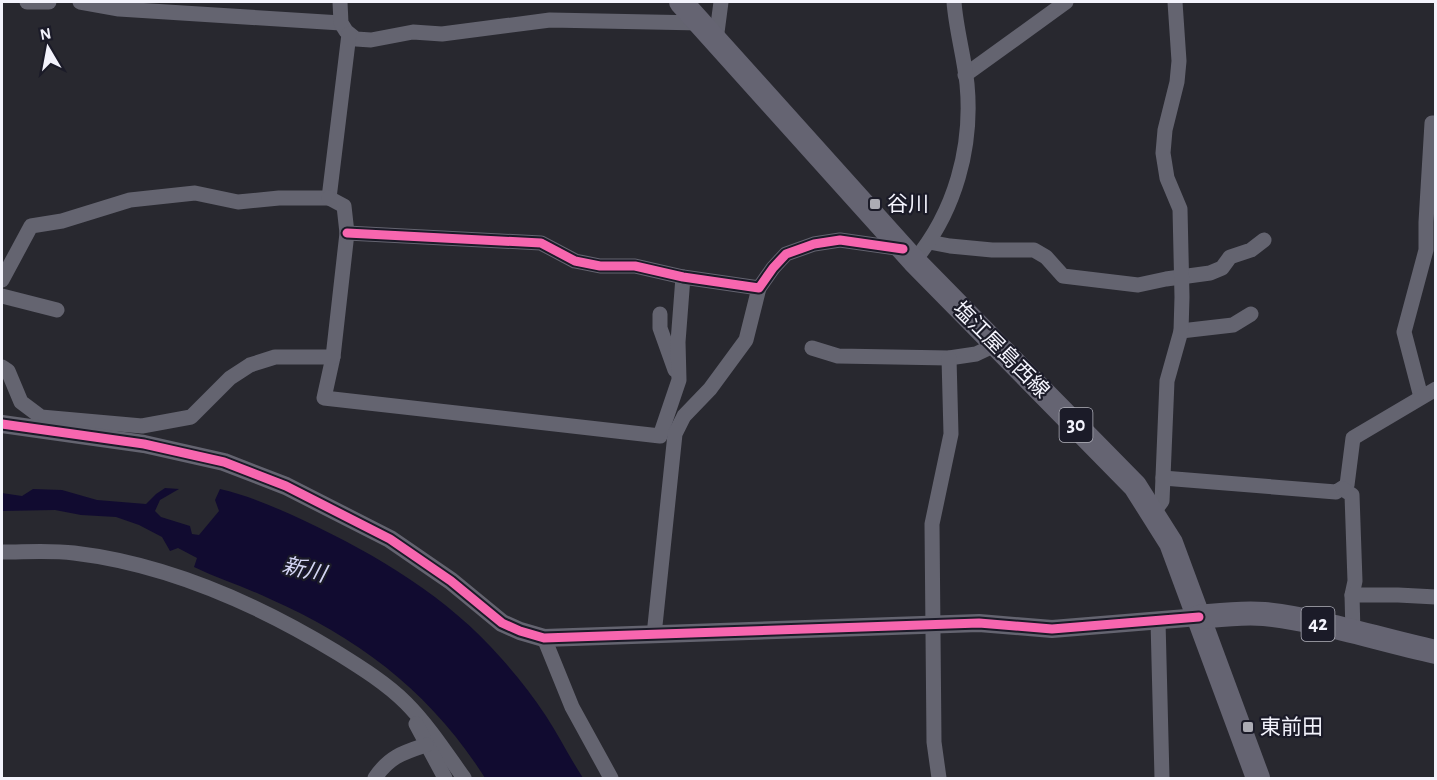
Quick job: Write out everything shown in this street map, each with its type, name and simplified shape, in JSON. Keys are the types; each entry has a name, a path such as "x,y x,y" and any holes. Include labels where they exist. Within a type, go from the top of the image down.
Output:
{"main road":[{"name":"塩江屋島西線","path":"681,2 915,250 995,345 1136,486 1171,543 1258,778"},
{"name":"42","path":"1199,617 1236,613 1263,614 1436,652"}],"street":[{"path":"27,2 49,2"},
{"path":"80,2 232,9 345,28 356,39 371,40 413,32 442,34 550,20 708,32 721,2"},
{"path":"328,198 345,28 340,2"},
{"path":"915,250 944,216 966,151 968,109 954,2"},
{"path":"965,75 1066,2"},
{"path":"1153,513 1162,501 1167,381 1181,331 1180,209 1167,178 1163,153 1165,130 1177,81 1179,61 1175,2"},
{"path":"1419,390 1404,332 1426,250 1425,222 1432,123 1436,123"},
{"path":"2,280 31,226 62,221 130,200 195,193 238,202 279,198 328,198 344,206 347,233 333,357 324,398 660,436 679,380 678,342 683,277"},
{"path":"347,233 541,243 575,261 600,266 635,266 683,277 759,288"},
{"path":"675,435 684,416 710,389 746,340 759,288 773,268 786,254 814,244 840,240 915,250 950,246 992,250 1034,250 1046,257 1063,276 1138,285 1181,276 1210,273 1222,268 1230,257 1251,250 1264,240"},
{"path":"2,296 57,310"},
{"path":"654,635 675,435 682,390 660,328 660,314"},
{"path":"1181,331 1233,325 1251,314"},
{"path":"812,348 838,356 949,358 976,354 995,345"},
{"path":"2,367 8,371 21,402 40,417 142,426 191,417 230,378 250,365 275,357 333,357"},
{"path":"939,778 934,742 932,524 951,434 949,358"},
{"path":"1163,478 1336,492 1347,485 1353,438 1419,390 1436,388"},
{"path":"2,424 144,444 224,462 286,486 390,539 451,581 502,623 544,638 979,623 1052,629 1199,617"},
{"path":"1343,489 1352,495 1355,581 1352,595 1353,633"},
{"path":"2,552 73,553 132,564 183,579 259,610 310,636 363,668 405,702 464,778"},
{"path":"1352,595 1436,597"},
{"path":"1158,621 1162,778"},
{"path":"544,638 572,707 610,778"},
{"path":"405,702 445,778"},
{"path":"375,778 384,764 399,754 426,745"}],"water":[{"name":"新川","path":"165,488 179,489 160,500 155,511 161,517 190,526 192,534 199,535 219,511 215,500 220,489 253,499 305,521 359,548 410,579 458,616 507,665 541,709 583,778 485,778 442,720 392,672 364,651 303,615 194,567 197,558 178,548 170,551 162,537 139,525 116,517 81,515 55,510 2,511 2,493 22,496 33,489 62,490 97,500 146,504"}],"cycle path":[{"path":"347,233 541,243 575,261 600,266 635,266 683,277 759,288 786,254 814,244 840,240 903,249"},
{"path":"2,424 144,444 224,462 286,486 390,539 451,581 502,623 544,638 979,623 1052,629 1199,617"}],"place":[{"name":"谷川","path":"875,204"},
{"name":"東前田","path":"1248,727"}]}
